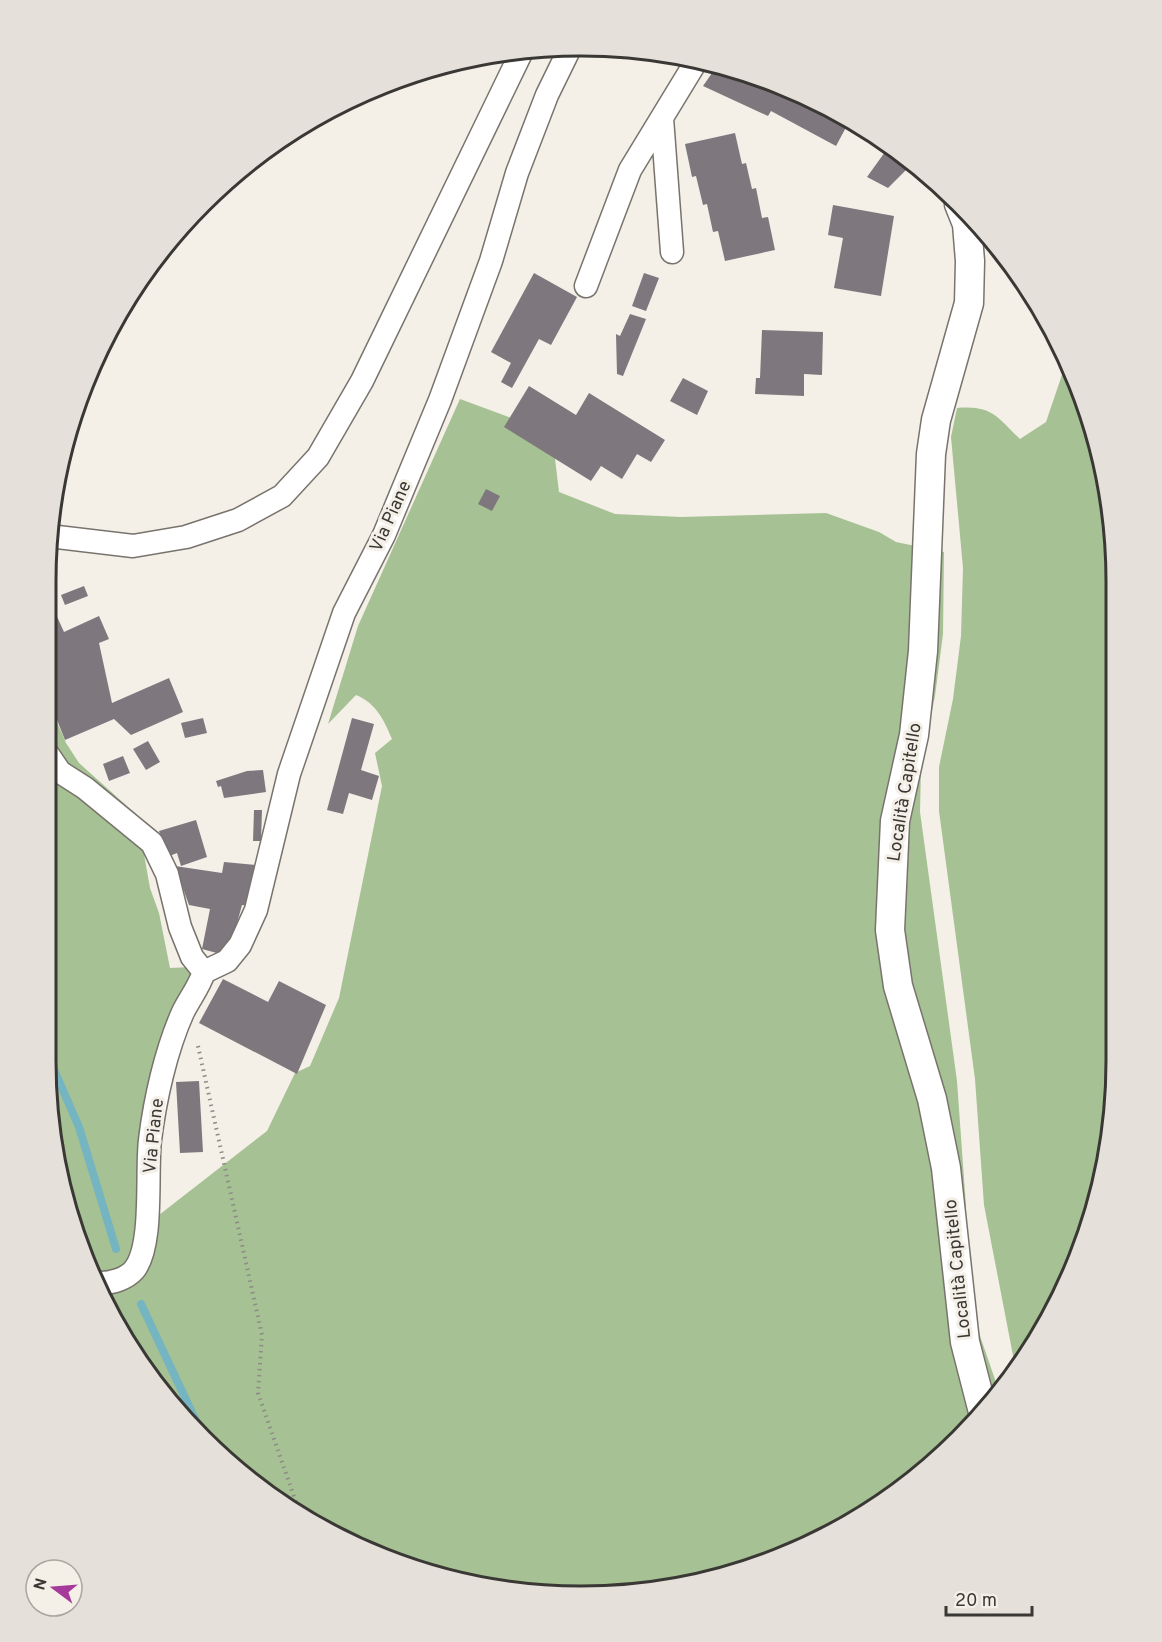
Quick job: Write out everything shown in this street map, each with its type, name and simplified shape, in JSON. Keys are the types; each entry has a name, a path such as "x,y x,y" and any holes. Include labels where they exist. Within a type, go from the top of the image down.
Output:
{"street":[{"name":"Via Piane","path":"105,1283 116,1282 134,1270 142,1249 147,1229 150,1142 157,1092 183,1012 198,991 204,972 227,961 240,945 256,910 289,774 344,613 384,535 440,400 491,261 517,173 547,95 566,56"},
{"path":"58,537 133,546 186,537 238,520 282,496 318,457 362,381 519,59"},
{"path":"586,286 630,170 692,68"},
{"path":"662,118 672,252"},
{"name":"Località Capitello","path":"966,223 970,261 969,303 936,420 931,454 923,651 914,735 895,821 890,930 898,986 932,1099 946,1168 964,1342 980,1402"},
{"path":"56,766 60,772 85,789 152,843 167,874 184,937 192,957 204,972"}],"path":[{"path":"197,1041 262,1335 258,1393 296,1502"}],"green space":[{"path":"1063,373 1079,412 1089,445 1102,512 1105,547 1105,1095 1096,1164 1079,1230 1052,1293 1014,1359 984,1205 975,1079 939,811 939,767 953,699 961,636 963,568 951,437 957,408 978,408 993,414 1020,439 1046,422"},
{"path":"460,399 517,420 553,442 559,492 615,514 681,517 826,513 879,532 896,542 944,552 943,634 935,696 921,765 920,812 957,1081 966,1207 956,1266 996,1383 953,1433 927,1456 901,1478 844,1516 750,1559 717,1569 650,1582 581,1586 547,1585 512,1582 445,1569 412,1559 349,1532 318,1516 261,1478 209,1433 186,1407 164,1381 126,1324 109,1290 123,1287 150,1222 267,1131 295,1073 310,1066 339,998 382,786 375,753 392,739 374,707 356,695 328,724 358,626"},
{"path":"56,720 66,743 79,763 137,815 150,888 159,913 170,968 192,967 189,1001 163,1047 137,1252 131,1266 103,1277 83,1230 73,1197 60,1130 56,1061"}],"building":[{"path":"713,72 717,73 782,96 846,127 836,146 771,111 768,116 703,86"},
{"path":"735,133 742,164 746,163 752,189 756,188 762,218 768,217 775,250 725,261 718,231 713,232 707,204 703,205 696,176 692,177 685,144"},
{"path":"885,152 907,169 888,188 867,177"},
{"path":"833,205 894,216 881,296 834,288 843,238 828,235"},
{"path":"534,273 577,297 551,345 539,339 512,388 501,382 511,363 491,352"},
{"path":"644,273 659,278 646,311 632,306"},
{"path":"630,314 646,319 623,376 617,374 616,334 620,336"},
{"path":"762,330 823,332 822,375 804,374 804,396 755,394 756,378 760,378"},
{"path":"683,378 708,391 697,415 670,401"},
{"path":"529,386 576,415 589,393 665,440 651,462 637,454 622,479 601,466 591,481 504,427"},
{"path":"486,489 500,496 492,511 478,504"},
{"path":"84,586 88,596 65,605 61,595"},
{"path":"56,614 64,632 99,616 109,639 99,643 112,703 169,678 183,712 131,735 114,719 65,740 56,718"},
{"path":"203,718 207,733 185,738 181,723"},
{"path":"352,718 374,724 361,770 379,776 372,800 349,793 343,814 327,810"},
{"path":"148,741 160,762 146,770 133,749"},
{"path":"123,756 130,773 109,781 103,764"},
{"path":"263,770 266,792 224,798 221,786 218,787 216,781 247,771"},
{"path":"254,810 262,810 261,841 253,841"},
{"path":"196,820 207,857 181,866 177,853 167,857 159,831"},
{"path":"224,862 256,865 249,906 242,905 228,956 202,949 210,909 189,905 175,866 222,873"},
{"path":"223,979 268,1002 279,981 326,1005 297,1074 199,1023"},
{"path":"199,1081 203,1152 180,1153 176,1082"}],"waterway":[{"path":"56,1075 79,1127 116,1249"},
{"path":"141,1304 193,1415"}]}
